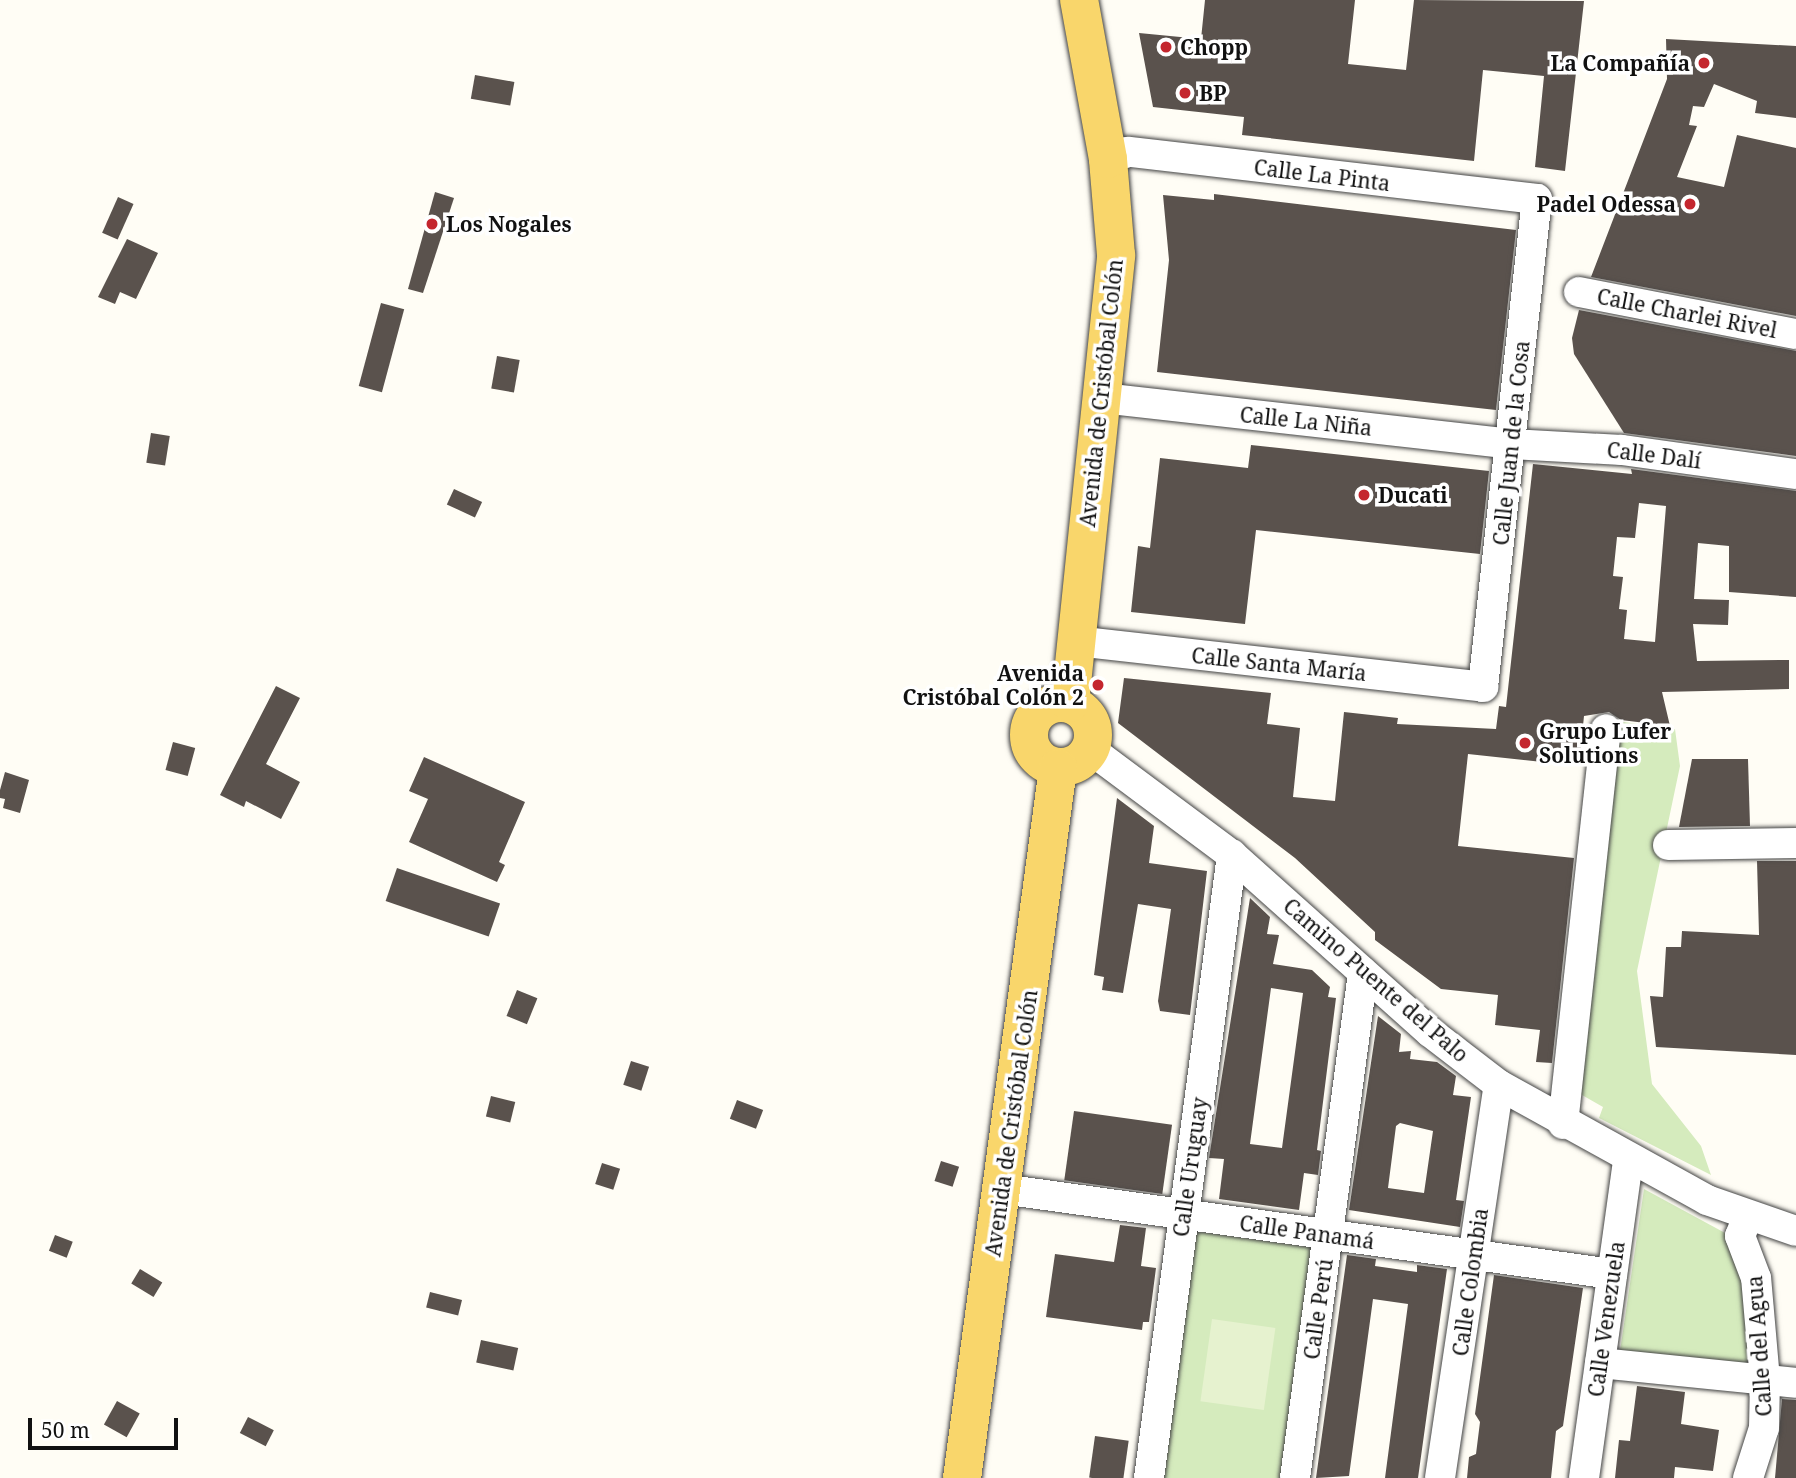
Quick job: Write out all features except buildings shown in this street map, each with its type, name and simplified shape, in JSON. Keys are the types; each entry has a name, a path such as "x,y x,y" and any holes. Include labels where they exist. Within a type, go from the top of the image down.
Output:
{"main road":[{"name":"Avenida de Cristóbal Colón","path":"1070,704 1116,256 1108,159 1079,0"},
{"path":"1051,704 1070,704 1085,713 1094,731 1091,750 1079,764 1058,768 1045,764 1032,751 1028,734 1038,711 1051,704"},
{"name":"Avenida de Cristóbal Colón","path":"962,1478 1058,768"}],"street":[{"name":"Calle La Pinta","path":"1108,159 1128,152 1537,199"},
{"name":"Calle Juan de la Cosa","path":"1483,687 1537,199"},
{"name":"Calle Charlei Rivel","path":"1579,292 1796,334"},
{"name":"Calle La Niña","path":"1102,398 1511,444"},
{"name":"Calle Dalí","path":"1511,444 1622,450 1796,474"},
{"name":"Calle Santa María","path":"1076,641 1483,687"},
{"path":"1563,1124 1606,729"},
{"name":"Camino Puente del Palo","path":"1091,750 1232,855 1363,973 1499,1085 1628,1160 1748,1216 1796,1231"},
{"path":"1668,845 1796,843"},
{"name":"Calle Uruguay","path":"1149,1478 1232,855"},
{"name":"Calle Perú","path":"1295,1478 1363,973"},
{"name":"Calle Colombia","path":"1440,1478 1499,1085"},
{"name":"Calle Venezuela","path":"1584,1478 1628,1160"},
{"name":"Calle Panamá","path":"1002,1189 1612,1274"},
{"name":"Calle del Agua","path":"1748,1216 1740,1236 1756,1278 1765,1380 1765,1428 1748,1478"},
{"path":"1600,1363 1796,1383"}],"green space":[{"path":"1602,719 1675,729 1680,766 1637,971 1652,1084 1701,1146 1711,1175 1599,1118 1603,1107 1561,1083"},
{"path":"1644,1189 1738,1240 1758,1366 1620,1351"},
{"path":"1194,1231 1315,1248 1282,1478 1159,1478"},
{"path":"1212,1319 1275,1328 1264,1410 1200,1401"}],"place":[{"name":"Chopp","path":"1166,47"},
{"name":"La Compañía","path":"1704,63"},
{"name":"BP","path":"1185,93"},
{"name":"Padel Odessa","path":"1690,204"},
{"name":"Los Nogales","path":"432,224"},
{"name":"Ducati","path":"1364,495"},
{"name":"Avenida Cristóbal Colón 2","path":"1098,685"},
{"name":"Grupo Lufer Solutions","path":"1525,743"}]}
